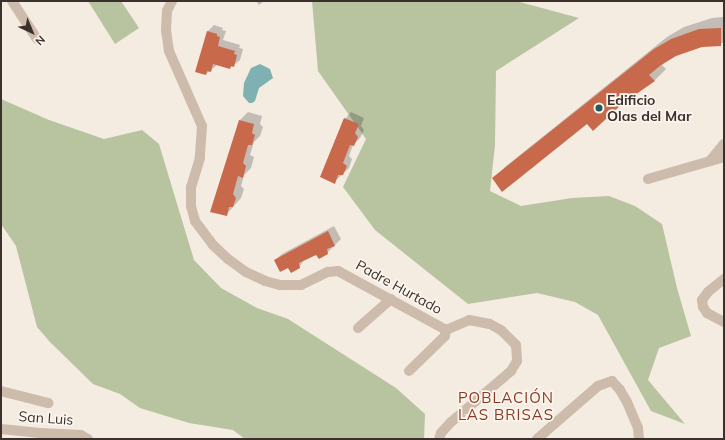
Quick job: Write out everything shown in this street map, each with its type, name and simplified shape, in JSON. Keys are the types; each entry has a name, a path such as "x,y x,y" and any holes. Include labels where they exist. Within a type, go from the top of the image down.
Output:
{"street":[{"path":"12,1 37,39"},
{"name":"Padre Hurtado","path":"172,1 167,11 166,30 169,51 202,126 200,158 191,187 191,206 195,221 202,233 228,259 246,272 265,281 280,285 301,285 328,272 338,270 446,330 468,320 490,324 501,330 516,345 518,354 517,361 511,371 451,422 441,433 439,439"},
{"path":"710,161 724,144"},
{"path":"648,179 724,157"},
{"path":"724,279 708,292 702,300 703,307 707,313 724,322"},
{"path":"358,328 391,299"},
{"path":"408,371 445,336 446,330"},
{"path":"536,439 598,386 612,381 620,390 627,402 638,428 639,439"},
{"path":"1,391 48,403"},
{"name":"San Luis","path":"1,428 40,433 81,435 88,439"}],"green space":[{"path":"88,1 121,1 139,28 115,44"},
{"path":"312,1 516,1 579,18 496,71 495,145 490,191 521,206 572,198 609,196 635,206 662,224 677,288 691,336 659,348 648,380 685,424 651,411 598,315 575,302 537,293 468,304 375,230 343,187 366,139 318,71"},
{"path":"1,99 49,120 104,139 142,130 159,144 194,260 221,288 257,308 288,319 396,388 425,414 424,439 245,439 233,430 189,423 140,408 120,394 93,384 50,342 37,327 16,246 1,224"}],"water":[{"path":"260,64 270,69 273,78 259,88 255,101 249,103 243,96 244,83 251,68"}],"building":[{"name":"Edificio Olas del Mar","path":"721,28 721,46 702,47 676,56 661,65 649,75 655,81 622,104 593,131 587,124 502,192 492,178 654,49 671,39 699,29"},
{"path":"207,31 217,34 217,36 220,37 218,46 235,51 234,54 237,55 234,67 231,66 230,69 213,64 211,72 207,71 206,75 195,72"},
{"path":"344,118 359,124 355,133 358,137 354,146 350,145 343,163 347,166 343,175 338,175 335,184 320,177"},
{"path":"239,120 254,124 252,133 255,135 252,145 248,145 243,163 246,166 243,178 238,176 233,194 236,198 233,207 229,207 227,216 210,212"},
{"path":"328,231 335,246 327,249 328,254 319,259 316,255 299,263 300,268 291,273 288,268 280,272 274,260"}],"place":[{"name":"Edificio Olas del Mar","path":"599,108"}],"district":[{"name":"POBLACIÓN LAS BRISAS","path":"506,406"}]}
